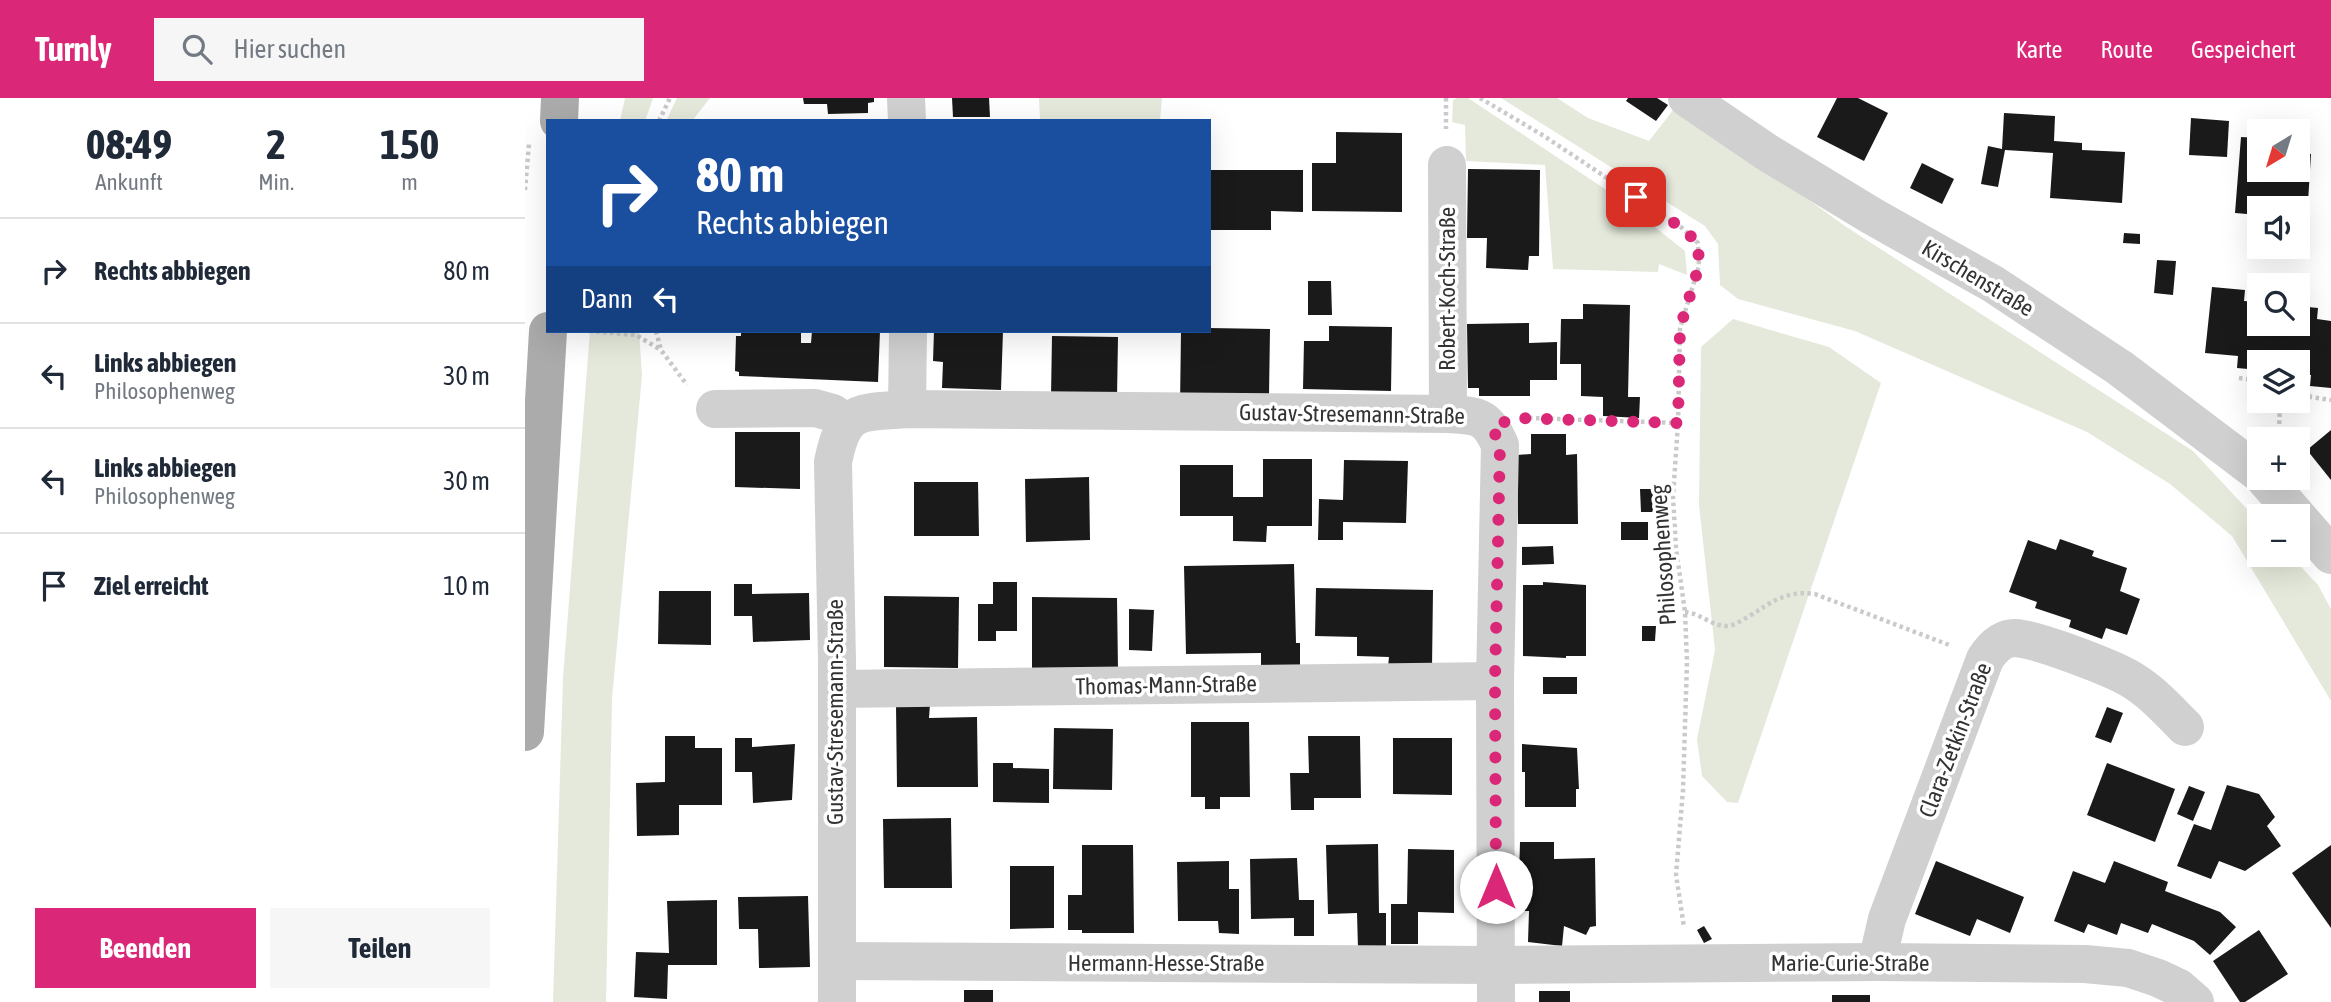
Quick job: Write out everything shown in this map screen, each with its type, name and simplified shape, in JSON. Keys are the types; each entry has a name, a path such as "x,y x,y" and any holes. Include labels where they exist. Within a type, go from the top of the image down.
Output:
{"main road":[{"path":"559,119 560,98"},
{"path":"525,732 548,333"}],"street":[{"path":"905,98 907,119"},
{"name":"Kirschenstraße","path":"1695,100 1768,153 2004,292 2120,368 2247,463"},
{"name":"Robert-Koch-Straße","path":"1447,165 1448,414"},
{"path":"907,409 908,333"},
{"path":"715,409 815,408 833,413 845,425"},
{"name":"Gustav-Stresemann-Straße","path":"837,1002 837,689 833,461 838,436 845,425 865,412 907,409 1448,414 1476,416 1492,427 1500,445 1495,681 1496,1002"},
{"path":"2274,490 2331,555"},
{"name":"Clara-Zetkin-Straße","path":"1877,962 1887,919 1985,659 2002,641 2014,638 2038,643 2132,680 2155,697 2185,727"},
{"name":"Thomas-Mann-Straße","path":"837,689 1495,681"},
{"name":"Hermann-Hesse-Straße","path":"837,961 1496,965"},
{"name":"Marie-Curie-Straße","path":"1496,965 1877,962 2085,964 2128,968 2158,978 2179,988 2195,1002"}],"path":[{"path":"660,119 670,98"},
{"name":"Philosophenweg","path":"1480,98 1544,136 1671,220 1698,243 1699,266 1680,328 1673,517 1685,612 1687,662 1683,790 1676,875 1688,963"},
{"path":"612,333 636,335 661,350"},
{"path":"657,333 661,350 704,408 715,409"},
{"path":"2239,378 2247,379"},
{"path":"2310,396 2331,400"},
{"path":"1492,427 1514,418 1678,423"},
{"path":"1685,612 1727,626 1738,623 1786,594 1815,594 1985,659"}],"shaded area":[{"path":"625,98 653,98 646,119 620,119"},
{"path":"677,98 710,98 694,119 667,119"},
{"path":"1039,98 1162,98 1160,119 1040,119"},
{"path":"1468,98 1617,197 1685,251 1687,275 1659,264 1658,272 1553,269 1545,165 1466,161 1465,125 1452,122 1453,100"},
{"path":"1501,98 1557,98 1588,118 1649,141 1677,105 1845,226 2193,451 2247,509 2247,561 2232,536 2170,484 2087,432 1855,331 1738,299 1720,285 1718,244 1705,226"},
{"path":"1733,319 1829,347 1881,383 1738,803 1727,802 1702,776 1697,739 1715,650 1699,505 1701,347"},
{"path":"590,333 639,333 642,375 612,699 606,1002 553,1002 563,678"},
{"path":"2251,567 2301,567 2318,585 2331,609 2331,701"}],"building":[{"path":"803,98 874,98 874,102 868,103 868,113 828,114 827,104 804,104"},
{"path":"952,98 989,98 990,117 953,117"},
{"path":"1628,98 1657,98 1668,105 1656,121 1626,101"},
{"path":"1837,98 1858,98 1888,113 1864,161 1817,137"},
{"path":"2004,113 2055,116 2054,141 2082,143 2082,150 2125,152 2122,203 2050,198 2053,153 2005,150 1998,187 1981,184 1988,146 2002,149"},
{"path":"2191,118 2229,121 2227,157 2189,155"},
{"path":"1336,132 1402,133 1402,212 1312,211 1312,163 1336,163"},
{"path":"2241,137 2247,137 2247,182 2309,182 2308,196 2247,196 2247,214 2235,213"},
{"path":"1922,163 1954,179 1942,204 1910,188"},
{"path":"1468,169 1540,170 1539,256 1529,256 1528,270 1486,268 1487,238 1467,238"},
{"path":"1211,170 1303,170 1303,212 1271,211 1271,230 1211,230"},
{"path":"2124,233 2140,234 2140,244 2123,243"},
{"path":"2157,260 2176,261 2173,295 2154,293"},
{"path":"1308,281 1331,281 1332,315 1308,315"},
{"path":"2212,287 2245,290 2247,336 2310,336 2310,307 2318,308 2317,319 2331,321 2331,388 2310,386 2310,350 2247,350 2247,369 2237,368 2238,356 2205,353"},
{"path":"1583,304 1630,305 1628,397 1640,397 1639,418 1603,416 1603,397 1581,396 1581,364 1560,364 1561,319 1583,319"},
{"path":"1529,323 1529,343 1557,342 1557,380 1530,380 1530,396 1479,396 1479,388 1468,388 1467,324"},
{"path":"1329,326 1392,327 1391,391 1303,389 1304,341 1329,341"},
{"path":"1211,328 1270,329 1269,395 1180,406 1181,333 1211,333"},
{"path":"741,333 801,333 801,343 811,343 812,333 880,333 878,382 739,376 739,372 735,371 736,336 741,336"},
{"path":"934,333 1003,333 1001,390 942,388 943,362 933,361"},
{"path":"1052,336 1118,337 1117,398 1051,396"},
{"path":"2331,430 2331,480 2310,454 2310,448"},
{"path":"735,432 800,432 800,489 735,487"},
{"path":"1531,434 1566,434 1566,455 1577,454 1578,524 1518,524 1517,455 1531,454"},
{"path":"1263,459 1312,459 1312,526 1267,526 1266,542 1233,541 1233,516 1180,516 1180,465 1233,465 1233,497 1263,497"},
{"path":"1344,460 1408,461 1406,523 1343,522 1343,540 1318,540 1319,499 1343,500"},
{"path":"1089,477 1090,540 1026,542 1025,479"},
{"path":"914,482 978,482 979,536 914,536"},
{"path":"1640,489 1657,489 1657,512 1641,512"},
{"path":"1621,522 1648,522 1648,540 1621,540"},
{"path":"2060,539 2094,551 2092,556 2127,568 2120,591 2140,599 2127,635 2106,628 2102,639 2069,627 2071,620 2035,608 2037,602 2009,592 2028,540 2056,550"},
{"path":"1553,546 1554,564 1522,565 1522,547"},
{"path":"1294,564 1296,643 1300,643 1300,666 1261,667 1261,653 1186,654 1184,566"},
{"path":"993,582 1017,582 1017,631 996,631 996,641 978,641 978,604 993,604"},
{"path":"1543,582 1586,585 1586,656 1523,656 1523,585 1543,585"},
{"path":"734,584 752,584 752,594 809,593 810,640 753,642 752,616 734,616"},
{"path":"1316,588 1433,590 1432,668 1388,667 1389,657 1357,656 1357,637 1315,636"},
{"path":"659,591 711,591 711,645 658,644"},
{"path":"884,596 959,597 958,668 884,667"},
{"path":"1032,597 1117,598 1118,670 1032,670"},
{"path":"1129,609 1154,610 1152,651 1129,650"},
{"path":"1642,626 1656,626 1655,641 1642,641"},
{"path":"1543,677 1577,677 1577,694 1543,694"},
{"path":"930,704 929,718 977,717 978,787 897,787 896,705"},
{"path":"2107,707 2123,713 2111,743 2095,737"},
{"path":"1191,722 1249,722 1250,797 1220,797 1220,809 1205,809 1205,797 1191,797"},
{"path":"1054,728 1113,729 1112,790 1053,789"},
{"path":"665,736 695,736 695,748 722,748 722,805 679,805 679,835 637,836 636,783 665,782"},
{"path":"1308,736 1360,736 1361,798 1314,798 1314,810 1291,810 1290,773 1309,773"},
{"path":"735,738 752,738 752,747 795,744 792,800 753,803 752,772 735,772"},
{"path":"1393,738 1452,738 1452,795 1393,794"},
{"path":"1522,744 1577,748 1579,789 1576,789 1576,807 1525,807"},
{"path":"993,763 1013,763 1013,768 1049,769 1049,803 993,802"},
{"path":"2107,763 2175,789 2155,842 2087,815"},
{"path":"2227,785 2259,794 2275,817 2267,826 2281,846 2245,871 2219,861 2211,879 2177,866 2194,824 2211,830"},
{"path":"2189,786 2205,792 2193,821 2177,814"},
{"path":"951,818 952,888 884,888 883,819"},
{"path":"1520,842 1554,842 1554,859 1595,858 1596,926 1590,927 1586,935 1564,926 1562,946 1528,942 1529,911 1525,911 1525,876 1519,876"},
{"path":"1378,844 1379,913 1386,913 1386,948 1358,949 1357,913 1328,914 1326,845"},
{"path":"1082,845 1133,845 1134,933 1082,933 1082,930 1068,930 1068,895 1082,895"},
{"path":"2331,845 2331,928 2292,873"},
{"path":"1408,849 1454,850 1454,913 1418,912 1418,944 1391,944 1391,904 1407,904"},
{"path":"1297,858 1299,900 1314,900 1314,936 1294,936 1294,918 1251,919 1250,859"},
{"path":"1229,861 1229,889 1239,889 1239,934 1219,933 1218,921 1178,921 1177,862"},
{"path":"1936,861 2024,897 2010,933 1977,919 1970,936 1915,914"},
{"path":"2114,861 2168,882 2165,891 2220,912 2236,927 2210,955 2194,941 2152,924 2148,933 2121,923 2117,935 2088,924 2084,933 2054,921 2073,871 2105,883"},
{"path":"1010,866 1054,866 1054,928 1010,929"},
{"path":"808,896 810,967 759,968 758,929 739,929 738,897"},
{"path":"717,900 717,965 668,965 667,999 634,997 636,952 669,953 667,901"},
{"path":"1704,926 1712,939 1704,943 1697,930"},
{"path":"2259,930 2288,974 2245,1002 2240,1002 2213,961"},
{"path":"964,990 993,990 993,1002 964,1002"},
{"path":"1539,991 1570,991 1570,1002 1539,1002"},
{"path":"1832,995 1870,995 1870,1002 1832,1002"}],"route":[{"path":"1496,887 1495,681 1500,445 1492,427 1514,418 1678,423 1680,328 1699,266 1698,243 1682,228 1636,197"}]}
